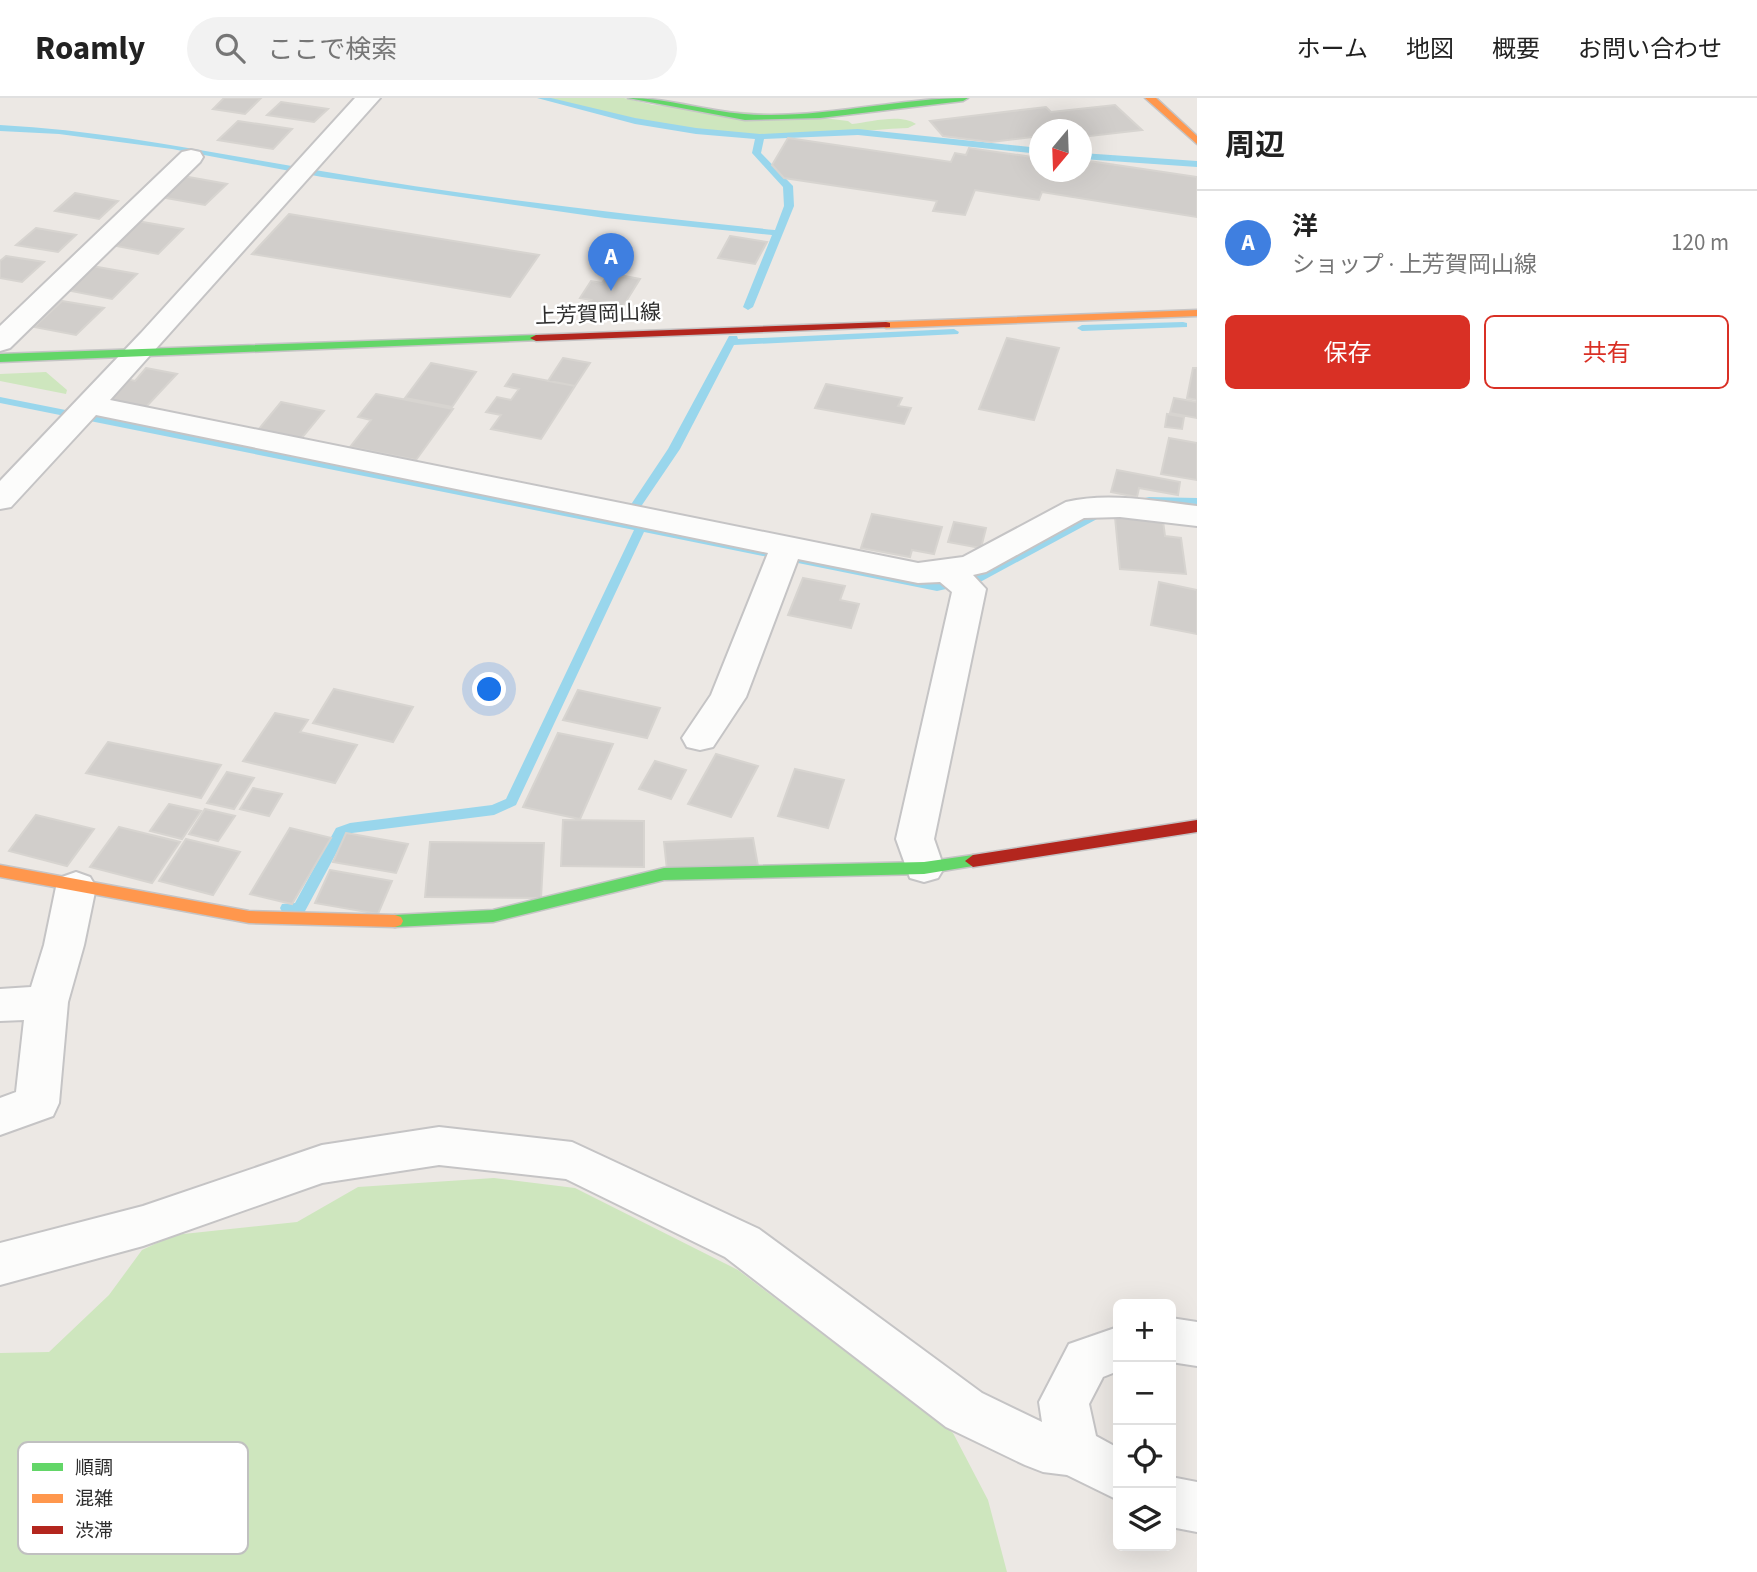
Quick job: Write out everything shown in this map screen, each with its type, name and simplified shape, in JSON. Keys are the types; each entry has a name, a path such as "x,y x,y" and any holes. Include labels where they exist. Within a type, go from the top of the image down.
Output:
{"main road":[{"path":"633,98 745,117 820,115 963,98"},
{"path":"1150,98 1197,141"},
{"name":"上芳賀岡山線","path":"0,358 1197,313"},
{"path":"0,871 249,917 387,921 493,916 664,874 924,868 1197,826"}],"street":[{"path":"0,500 368,98"},
{"path":"0,342 191,157"},
{"path":"82,411 784,554 958,579"},
{"path":"924,868 915,839 958,579 974,565 1077,509 1121,508 1197,516"},
{"path":"700,738 728,697 784,554"},
{"path":"0,1117 37,1103 47,1002 64,945 76,887"},
{"path":"0,1005 47,1002"},
{"path":"0,1264 143,1226 322,1164 439,1146 572,1161 742,1243 964,1410 1043,1448 1073,1451 1113,1472"},
{"path":"1176,1341 1197,1344"},
{"path":"1073,1451 1064,1402 1086,1360 1113,1351"},
{"path":"1176,1503 1197,1507"}],"green space":[{"path":"549,98 624,98 653,105 823,118 848,121 852,124 902,119 916,124 908,128 815,134 732,134 653,122"},
{"path":"46,372 67,390 66,394 0,381 0,374"},
{"path":"494,1178 575,1188 738,1270 953,1433 988,1500 1007,1572 0,1572 0,1353 49,1352 109,1295 142,1250 174,1235 297,1222 358,1187"}],"building":[{"path":"224,98 261,98 245,114 213,109"},
{"path":"281,102 328,109 314,122 267,115"},
{"path":"1115,105 1142,130 1092,136 1092,119 1029,119 1029,137 991,142 943,136 930,121 1046,107 1051,112"},
{"path":"238,121 292,129 273,149 218,140"},
{"path":"788,138 951,162 955,153 966,155 969,148 1029,156 1029,182 1092,182 1092,161 1197,177 1197,217 1042,192 1039,200 975,190 965,215 933,211 937,201 784,178 772,165"},
{"path":"183,176 227,184 205,205 161,197"},
{"path":"75,193 118,201 99,219 55,211"},
{"path":"289,214 539,255 510,297 252,254"},
{"path":"137,221 183,229 158,254 111,245"},
{"path":"36,228 76,235 58,252 16,245"},
{"path":"730,236 767,242 755,264 718,258"},
{"path":"6,256 44,262 22,282 0,278 0,261"},
{"path":"92,266 137,274 112,299 66,290"},
{"path":"609,273 640,279 622,308 580,298 591,281 602,283"},
{"path":"62,301 104,308 76,335 34,327"},
{"path":"1007,338 1059,348 1034,420 979,409"},
{"path":"563,358 590,363 575,386 548,381"},
{"path":"431,363 476,372 452,407 405,398"},
{"path":"146,368 177,374 146,407 103,399 123,378 135,381"},
{"path":"1193,368 1197,368 1197,400 1187,398"},
{"path":"513,374 575,386 541,439 491,429 501,415 486,412 497,397 511,400 519,389 505,386"},
{"path":"826,384 902,398 898,406 911,408 904,424 815,408"},
{"path":"376,394 453,409 416,460 350,447 371,420 358,417"},
{"path":"1174,398 1197,402 1197,418 1170,413"},
{"path":"281,402 324,411 301,439 258,430"},
{"path":"1167,414 1184,417 1182,429 1165,427"},
{"path":"1169,438 1197,443 1197,480 1161,474"},
{"path":"1117,470 1180,482 1178,495 1139,488 1137,497 1111,492"},
{"path":"872,514 942,527 934,554 912,550 910,557 861,548"},
{"path":"1115,517 1163,521 1165,536 1181,538 1186,574 1120,569"},
{"path":"954,522 986,528 981,548 948,542"},
{"path":"803,578 845,586 840,600 859,604 851,628 788,615"},
{"path":"1159,582 1197,590 1197,634 1151,625"},
{"path":"334,689 413,707 393,742 313,723"},
{"path":"578,690 660,708 647,738 563,720"},
{"path":"275,713 308,720 300,732 357,745 335,783 243,761"},
{"path":"558,733 613,744 580,819 523,807"},
{"path":"108,742 221,765 201,798 86,773"},
{"path":"716,754 758,766 731,817 688,804"},
{"path":"655,761 686,770 671,799 639,789"},
{"path":"795,769 844,780 828,828 778,816"},
{"path":"227,772 254,778 234,809 207,803"},
{"path":"253,788 282,794 269,816 240,809"},
{"path":"169,804 201,811 182,839 150,831"},
{"path":"205,809 235,816 218,841 189,834"},
{"path":"36,815 94,829 67,866 9,851"},
{"path":"563,820 644,821 644,867 561,866"},
{"path":"119,827 180,842 152,883 90,867"},
{"path":"290,828 331,838 292,904 250,894"},
{"path":"346,833 408,844 396,873 333,862"},
{"path":"753,838 758,866 667,870 664,842"},
{"path":"186,839 240,852 213,895 159,881"},
{"path":"430,842 544,843 541,898 425,897"},
{"path":"330,870 392,881 378,914 315,903"}],"waterway":[{"path":"541,98 635,121 696,131 760,137"},
{"path":"0,128 59,131 172,146 322,174 605,215 777,233"},
{"path":"760,137 858,132 1029,150"},
{"path":"748,307 789,206 788,186 756,153 760,137"},
{"path":"1092,157 1197,164"},
{"path":"1082,328 1183,325"},
{"path":"733,342 954,332"},
{"path":"636,506 674,449 733,338"},
{"path":"0,400 641,528"},
{"path":"1149,500 1197,501"},
{"path":"641,528 937,587 978,578 1091,519"},
{"path":"287,908 299,909 341,832 350,828 494,810 511,802 641,528"}],"traffic: fast":[{"path":"633,98 745,117 820,115 963,98"},
{"path":"0,358 536,338"},
{"path":"395,921 493,916 664,874 924,868 973,861"}],"traffic: slow":[{"path":"1150,98 1197,141"},
{"path":"886,325 1197,313"},
{"path":"0,871 249,917 395,921"}],"traffic: jam":[{"path":"536,338 886,325"},
{"path":"973,861 1197,826"}],"place":[{"name":"洋","path":"611,291"}]}
